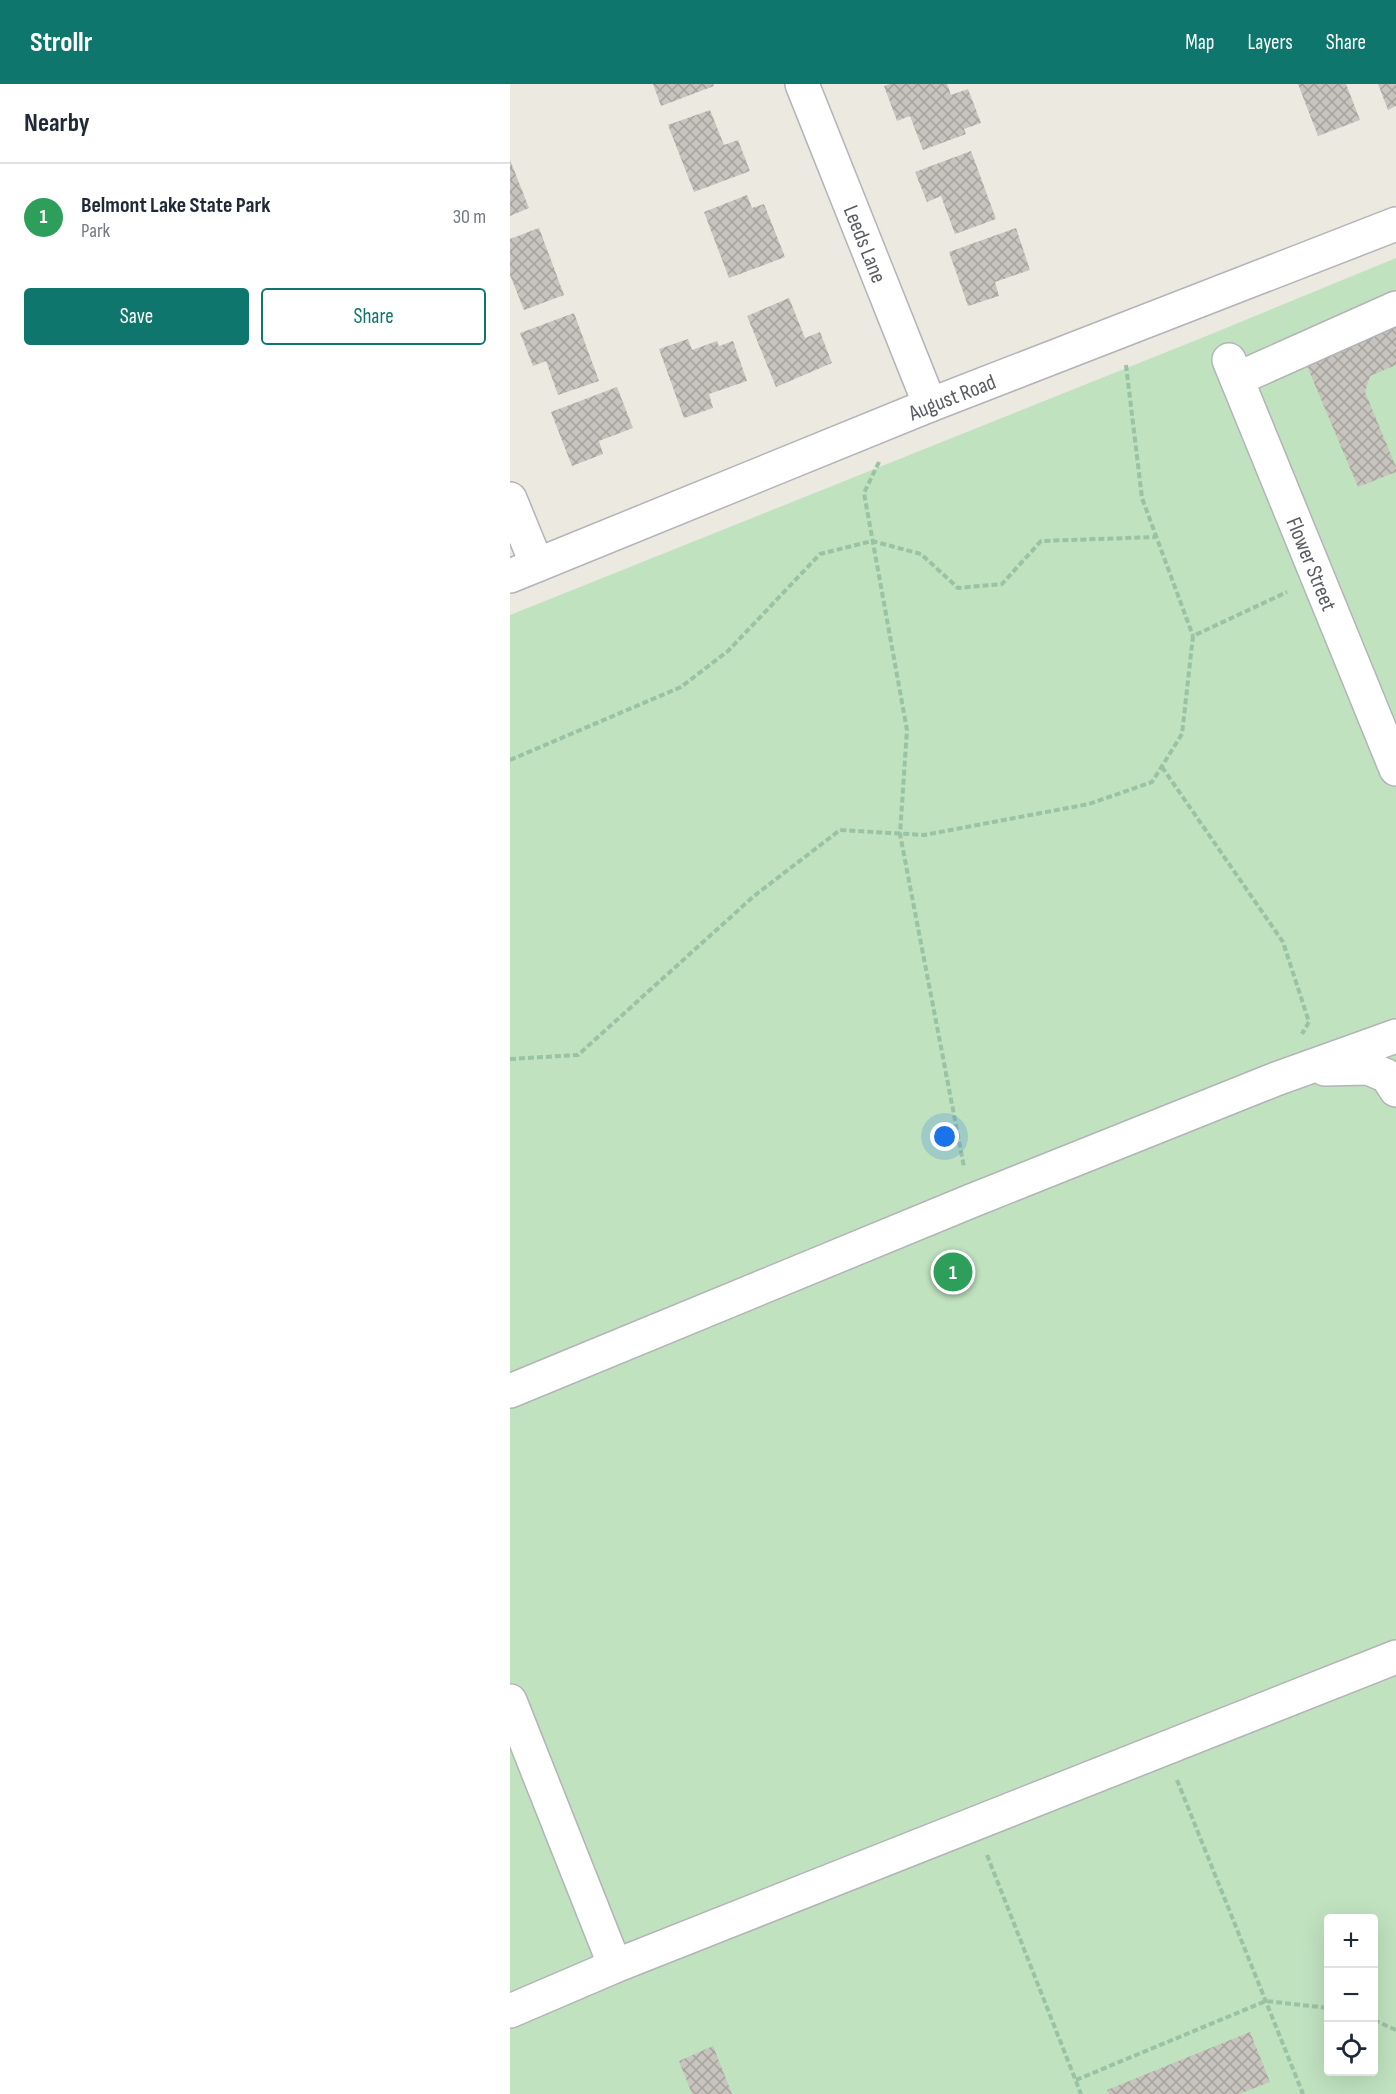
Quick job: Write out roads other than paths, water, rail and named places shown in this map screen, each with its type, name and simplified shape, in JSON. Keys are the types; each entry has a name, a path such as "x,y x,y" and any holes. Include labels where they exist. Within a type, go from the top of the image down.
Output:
{"street":[{"name":"Leeds Lane","path":"802,84 930,405"},
{"name":"August Road","path":"523,570 930,405 1396,224"},
{"name":"Flower Street","path":"1396,308 1233,369 1396,769"},
{"path":"510,499 523,570"},
{"path":"510,1391 971,1201 1283,1076 1396,1036"},
{"path":"1283,1076 1329,1068 1368,1068 1387,1077 1396,1090"},
{"path":"510,2011 615,1966 1396,1657"},
{"path":"510,1701 615,1966"}],"place":[{"name":"Belmont Lake State Park","path":"953,1272"}]}
